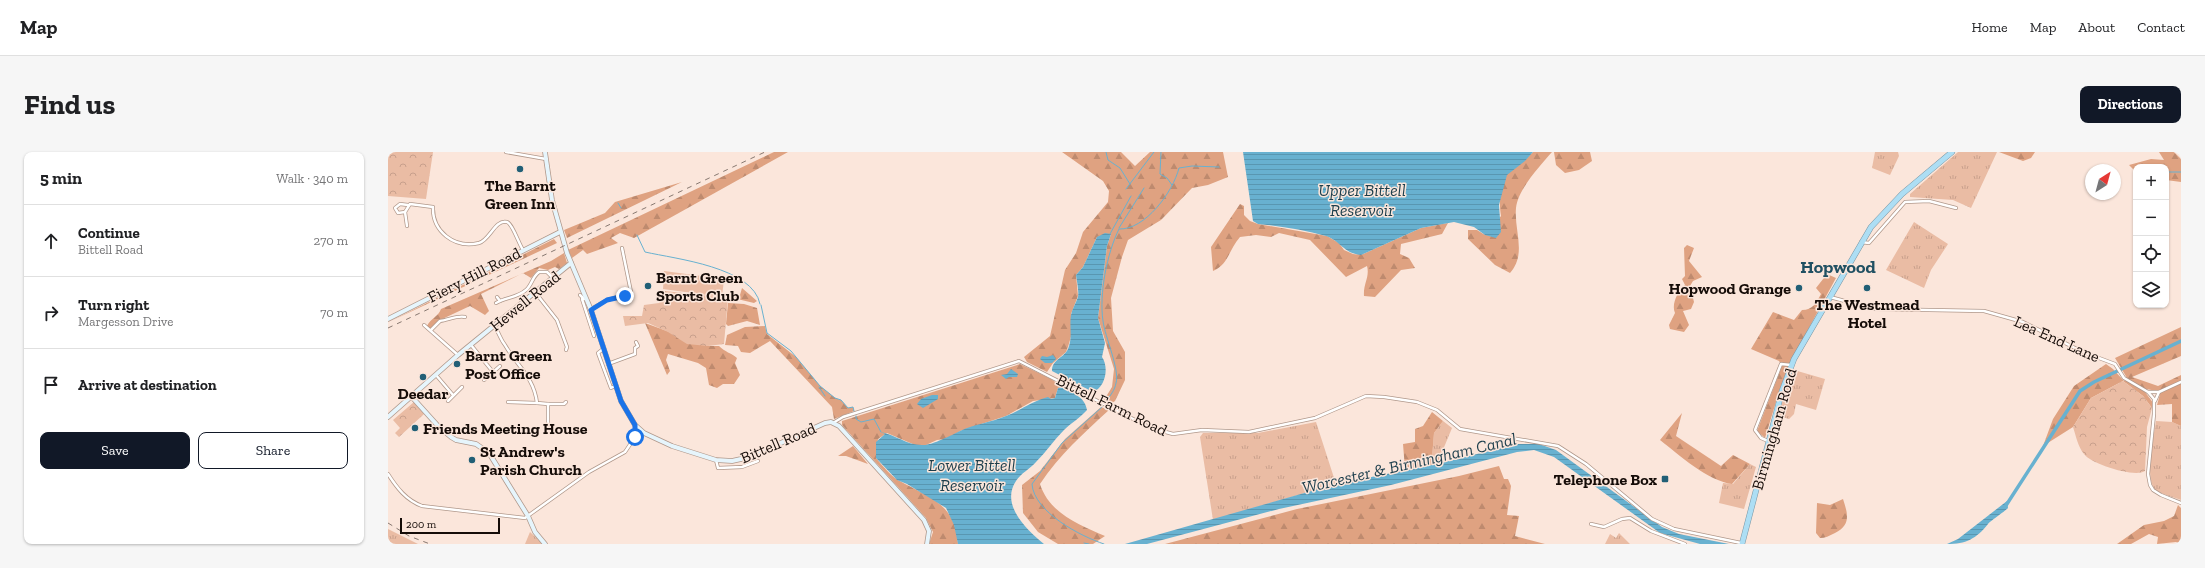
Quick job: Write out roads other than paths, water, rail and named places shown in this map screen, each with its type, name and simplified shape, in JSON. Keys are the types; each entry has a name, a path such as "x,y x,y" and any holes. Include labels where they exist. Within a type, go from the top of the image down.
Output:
{"highway":[{"name":"Birmingham Road","path":"1742,544 1768,441 1782,391 1792,365 1861,242 1871,227 1898,198 1952,152"}],"main road":[{"name":"Bittell Road","path":"545,152 552,200 560,232 584,299 591,310 593,326 603,349 615,386 626,413 635,425 644,433 672,446 716,460 740,460 825,423 833,423 839,426 924,520 929,531 927,544"},
{"name":"Fiery Hill Road","path":"388,319 560,232"},
{"name":"Hewell Road","path":"388,417 458,355 571,263"},
{"path":"411,396 439,427 451,437 456,440 476,444 489,453 528,516 535,532 545,544"}],"street":[{"path":"506,152 546,159"},
{"path":"1898,198 1905,202 1929,201 1956,208"},
{"path":"1861,242 1869,242 1905,202"},
{"path":"405,212 398,213 395,208 400,204 408,206 414,204 433,207 433,216 437,227 450,239 463,243 479,243 491,234 498,224 506,222 514,229 515,236 523,251"},
{"path":"407,226 405,212 408,206"},
{"path":"591,310 607,300 631,292 622,248"},
{"path":"496,303 518,296 528,289 534,276 539,272 547,272 552,278"},
{"path":"535,292 557,320 567,347 566,350"},
{"path":"580,295 584,299 593,326 594,336"},
{"path":"498,297 500,301"},
{"name":"Lea End Lane","path":"1830,297 1874,309 1984,311 2008,317 2023,322 2083,352 2115,364 2120,374 2128,382 2148,392"},
{"path":"431,330 440,321 450,320 459,316 465,317"},
{"path":"424,325 458,355"},
{"path":"494,326 505,346 529,376 533,384 537,403"},
{"path":"608,364 634,354 635,348 638,346 636,342"},
{"path":"471,345 493,372"},
{"path":"603,349 598,353 611,388 615,386"},
{"name":"Bittell Farm Road","path":"833,423 843,416 1016,361 1024,362 1151,428 1173,434 1202,430 1249,432 1265,430 1315,418 1366,396 1384,397 1417,402 1437,410 1460,429 1558,446 1586,464 1652,519 1674,529 1742,544"},
{"path":"1768,441 1761,438 1755,430 1781,364 1792,365"},
{"path":"484,380 500,366"},
{"path":"436,375 454,395"},
{"path":"2148,392 2159,392 2181,382"},
{"path":"448,401 462,388"},
{"path":"2148,392 2154,401"},
{"path":"2159,392 2154,401 2148,474 2150,485 2153,490 2161,496 2181,503"},
{"path":"508,402 548,404 564,404 566,402"},
{"path":"548,404 548,432"},
{"path":"388,474 404,495 422,506 525,518 589,472 622,454 631,445 635,437 635,425"},
{"path":"635,437 644,433"},
{"path":"716,460 718,468 742,467 758,461"},
{"path":"1591,524 1604,527 1630,518 1651,531 1685,544"}],"water":[{"name":"Upper Bittell Reservoir","path":"1243,152 1533,152 1525,161 1507,175 1499,205 1501,232 1496,238 1485,235 1474,227 1454,222 1421,228 1361,255 1350,252 1326,236 1292,228 1258,224 1253,221"},
{"path":"1105,233 1111,234 1107,246 1098,318 1105,343 1102,357 1106,371 1101,386 1093,392 1052,371 1054,364 1066,352 1069,345 1071,336 1071,315 1078,297 1076,275 1083,267 1097,237"},
{"path":"1053,355 1056,359 1052,363 1045,363 1040,359 1042,356 1047,357"},
{"path":"1011,369 1018,374 1017,377 1009,377 1006,379 1001,375 1007,374"},
{"name":"Lower Bittell Reservoir","path":"1062,387 1074,393 1081,399 1087,410 1064,430 1034,464 1020,476 1012,490 1011,499 1013,508 1023,524 1044,544 958,544 954,525 946,508 907,484 897,480 876,458 876,442 885,434 881,432 913,444 928,445 966,429 1006,416 1048,397 1051,399 1055,398 1058,388"},
{"path":"932,395 938,395 938,399 923,408 917,404 921,399"},
{"path":"1517,444 1539,444 1556,450 1662,527 1679,534 1729,544 1700,544 1660,533 1554,457 1534,450 1517,452 1391,485 1279,509 1147,544 1125,544 1336,484 1437,464"},
{"path":"2007,501 2008,508 1989,523 1975,537 1965,542 1947,544 1958,539"}],"waterway":[{"path":"1106,152 1108,160 1120,168 1130,184"},
{"path":"1126,189 1154,152"},
{"path":"1161,152 1160,174 1167,178 1172,185"},
{"path":"1106,401 1115,388 1117,377 1103,321 1102,299 1105,274 1111,250 1119,229 1129,228 1138,223 1156,208 1171,188 1179,168 1192,166 1219,167"},
{"path":"2169,172 2181,172"},
{"path":"1119,228 1144,188"},
{"path":"1110,234 1131,196"},
{"path":"618,203 621,208"},
{"path":"637,235 645,252 693,262 729,273 743,281 754,291 760,304"},
{"path":"761,305 767,333 791,351 820,386 835,398 841,400 848,408 853,407 854,411"},
{"name":"Worcester & Birmingham Canal","path":"2005,507 2080,391 2094,382 2181,341"},
{"path":"819,387 825,396"},
{"path":"1102,407 1062,443 1032,484 1035,494 1049,513 1071,529 1104,544"},
{"path":"856,416 856,419 861,422 874,419 881,432"},
{"path":"1084,543 1089,544"}],"railway":[{"path":"388,328 765,152"},
{"path":"388,523 409,536 430,544"}],"place":[{"name":"The Barnt Green Inn","path":"520,169"},
{"name":"Barnt Green Sports Club","path":"648,286"},
{"name":"Hopwood Grange","path":"1799,288"},
{"name":"The Westmead Hotel","path":"1867,288"},
{"name":"Barnt Green Post Office","path":"457,364"},
{"name":"Deedar","path":"423,377"},
{"name":"Friends Meeting House","path":"415,428"},
{"name":"St Andrew's Parish Church","path":"472,460"},
{"name":"Telephone Box","path":"1665,479"}],"district":[{"name":"Hopwood","path":"1838,267"}]}
